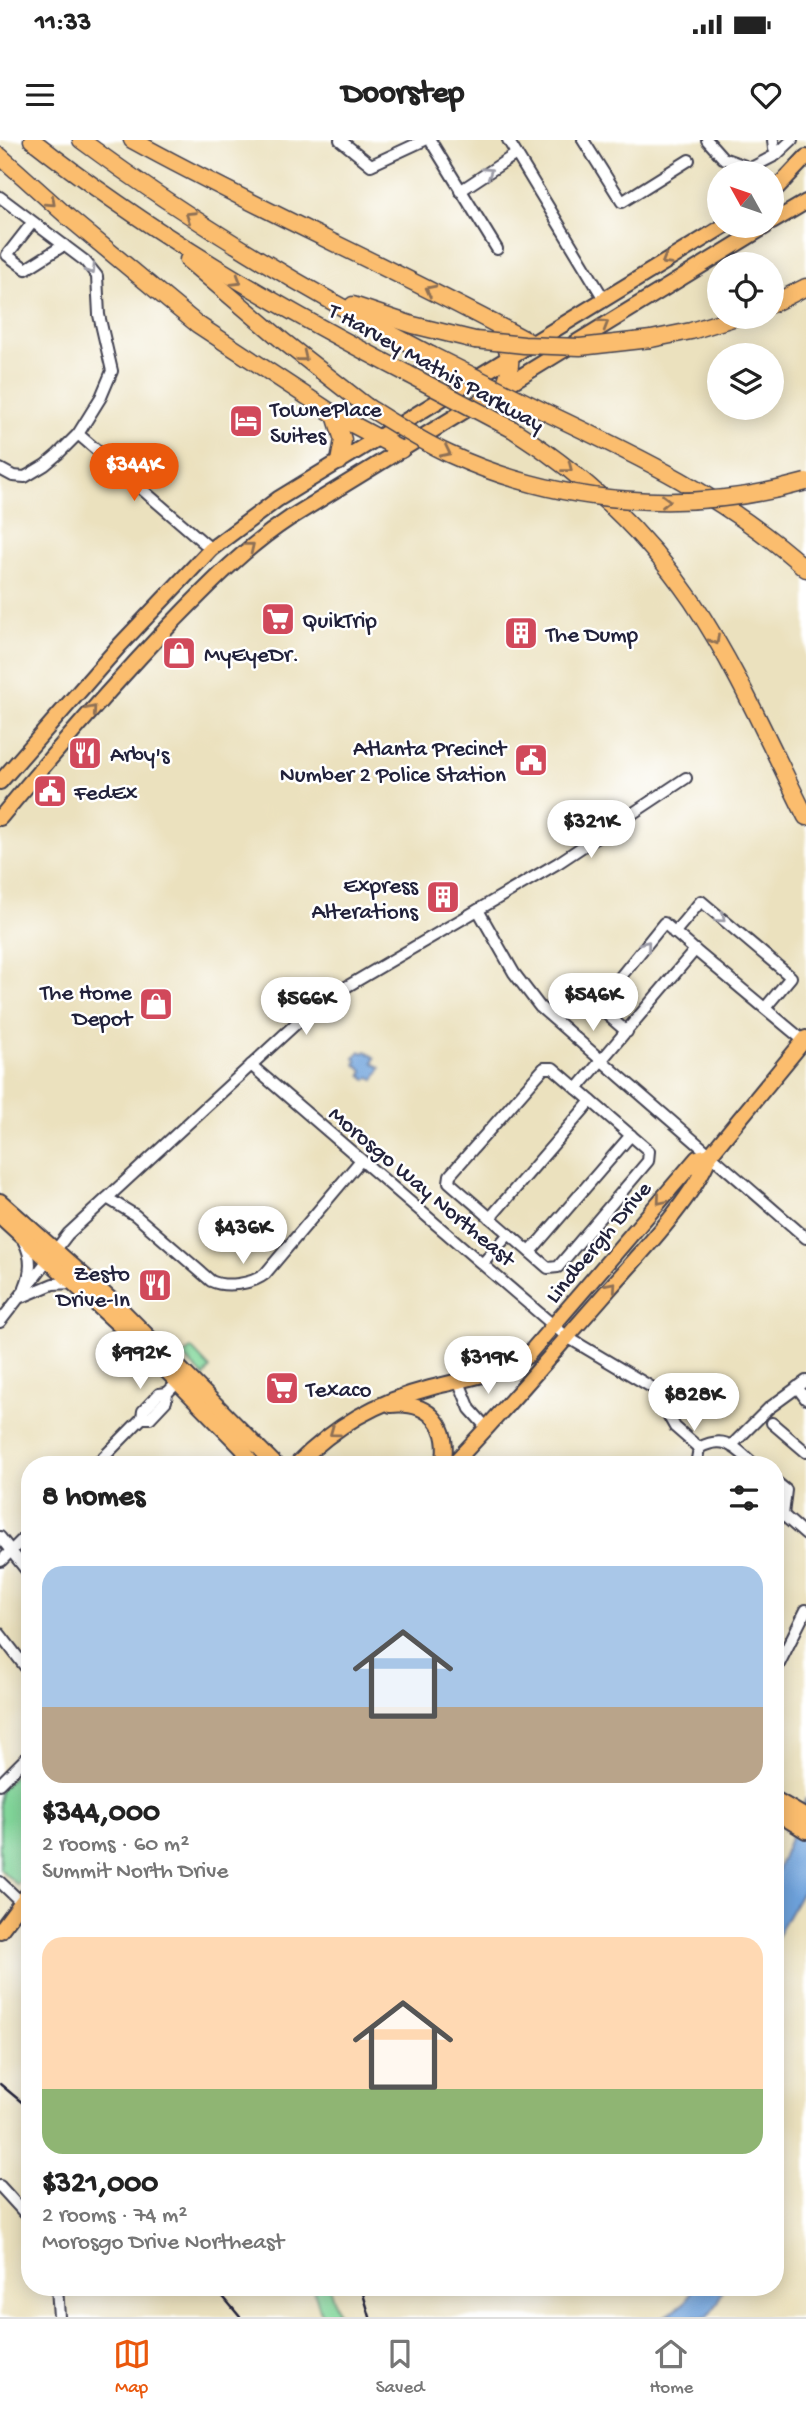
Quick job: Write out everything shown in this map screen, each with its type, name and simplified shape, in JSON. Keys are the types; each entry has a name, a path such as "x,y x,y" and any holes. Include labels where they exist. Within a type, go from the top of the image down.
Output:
{"highway":[{"name":"T Harvey Mathis Parkway","path":"32,140 138,218 258,294 512,429 555,458 606,501 630,525 698,610 726,659 806,817"},
{"name":"T Harvey Mathis Parkway","path":"81,140 188,215 349,313 680,478 791,555 806,569"},
{"path":"132,140 531,343"},
{"path":"0,156 68,217 197,324 335,415 401,450"},
{"path":"138,218 283,341 366,406 407,432 496,473 544,487 595,496 648,501 692,501 737,496 806,482"},
{"path":"290,277 374,313 413,326 475,340 580,347 651,339 707,326"},
{"path":"784,298 806,287"},
{"path":"490,321 511,355 504,386"},
{"path":"335,415 343,440 339,462"}],"main road":[{"path":"784,182 806,157"},
{"path":"784,188 806,175"},
{"path":"784,215 806,202"},
{"path":"0,782 120,645 211,549 255,514 707,236"},
{"path":"0,818 136,660 229,564 279,525 746,238"},
{"path":"461,1456 668,1218 702,1174 710,1155 805,1040"},
{"name":"Lindbergh Drive","path":"306,1456 327,1437 368,1410 401,1397 497,1372 527,1356 697,1158 710,1155"},
{"path":"0,1202 52,1256 72,1283 144,1348 172,1388 242,1448 247,1456"},
{"path":"0,1216 20,1235 52,1256 137,1325 267,1456"},
{"path":"368,1410 409,1404 426,1411 439,1424 443,1433 445,1456"},
{"path":"784,1804 806,1817"},
{"path":"784,1818 806,1831"},
{"path":"0,1931 21,1904"}],"street":[{"path":"340,140 371,164 427,140 497,249"},
{"path":"508,140 604,299"},
{"path":"583,140 622,202 689,160"},
{"path":"707,140 723,158 751,168 777,154 792,140"},
{"path":"773,140 777,154"},
{"path":"460,191 516,154"},
{"path":"0,197 85,261 97,276 103,340 113,372 78,433 45,466 24,477 13,476 0,469"},
{"path":"32,223 8,255 26,269 64,246"},
{"path":"78,433 211,549"},
{"path":"0,1322 68,1234 251,1065 330,997 558,863 686,778"},
{"path":"674,933 701,901 791,977 765,1008"},
{"path":"478,910 526,991 556,1023 806,1238"},
{"path":"626,1032 597,1006 663,923 805,1040"},
{"path":"577,1089 695,950"},
{"name":"Morosgo Way Northeast","path":"251,1065 567,1337 653,1388 675,1427 699,1448"},
{"path":"544,1068 553,1068 591,1101 649,1151 648,1161 558,1267 548,1268 449,1182 450,1175 544,1068"},
{"path":"490,1218 591,1101"},
{"path":"530,1252 631,1135"},
{"path":"107,1198 135,1214 211,1281 225,1285 251,1281 265,1274 361,1160"},
{"path":"483,1263 509,1234"},
{"path":"20,1235 30,1254 31,1263 28,1281 20,1298"},
{"path":"20,1298 53,1284 72,1283"},
{"path":"463,1381 474,1404 490,1425"},
{"path":"732,1446 769,1408 802,1384 806,1399"},
{"path":"105,1456 142,1418 143,1411 159,1394 172,1388"},
{"path":"772,1423 806,1452"},
{"path":"698,1456 699,1448 710,1442 721,1441 744,1456"},
{"path":"784,1521 806,1535"},
{"path":"0,1537 21,1564"},
{"path":"0,1561 21,1541"},
{"path":"784,1655 806,1610"},
{"path":"0,1634 21,1661"},
{"path":"0,1654 9,1646"},
{"path":"0,1784 21,1763"},
{"path":"0,1882 21,1894"},
{"path":"0,2186 21,2209"},
{"path":"58,2296 59,2317"}],"green space":[{"path":"191,1348 210,1368 204,1377 183,1356"},
{"path":"21,1769 21,1879 17,1885 0,1869 0,1790"},
{"path":"316,2296 332,2296 337,2312 322,2316"}],"water":[{"path":"360,1051 366,1051 375,1058 373,1062 381,1068 374,1080 370,1077 367,1080 361,1075 363,1071 355,1064 357,1061 354,1058"},
{"path":"806,1798 806,1885 784,1924 784,1853"},
{"path":"689,2296 721,2296 707,2317 664,2317 684,2303"}],"railway":[{"path":"0,2084 21,2102"},
{"path":"222,2296 240,2317"},
{"path":"364,2296 370,2317"}],"place":[{"name":"TownePlace Suites","path":"246,421"},
{"name":"QuikTrip","path":"278,619"},
{"name":"The Dump","path":"521,633"},
{"name":"MyEyeDr.","path":"179,653"},
{"name":"Arby's","path":"85,753"},
{"name":"Atlanta Precinct Number 2 Police Station","path":"531,760"},
{"name":"FedEx","path":"50,791"},
{"name":"Express Alterations","path":"443,897"},
{"name":"The Home Depot","path":"156,1004"},
{"name":"Zesto Drive-In","path":"155,1285"},
{"name":"Texaco","path":"282,1388"}]}
